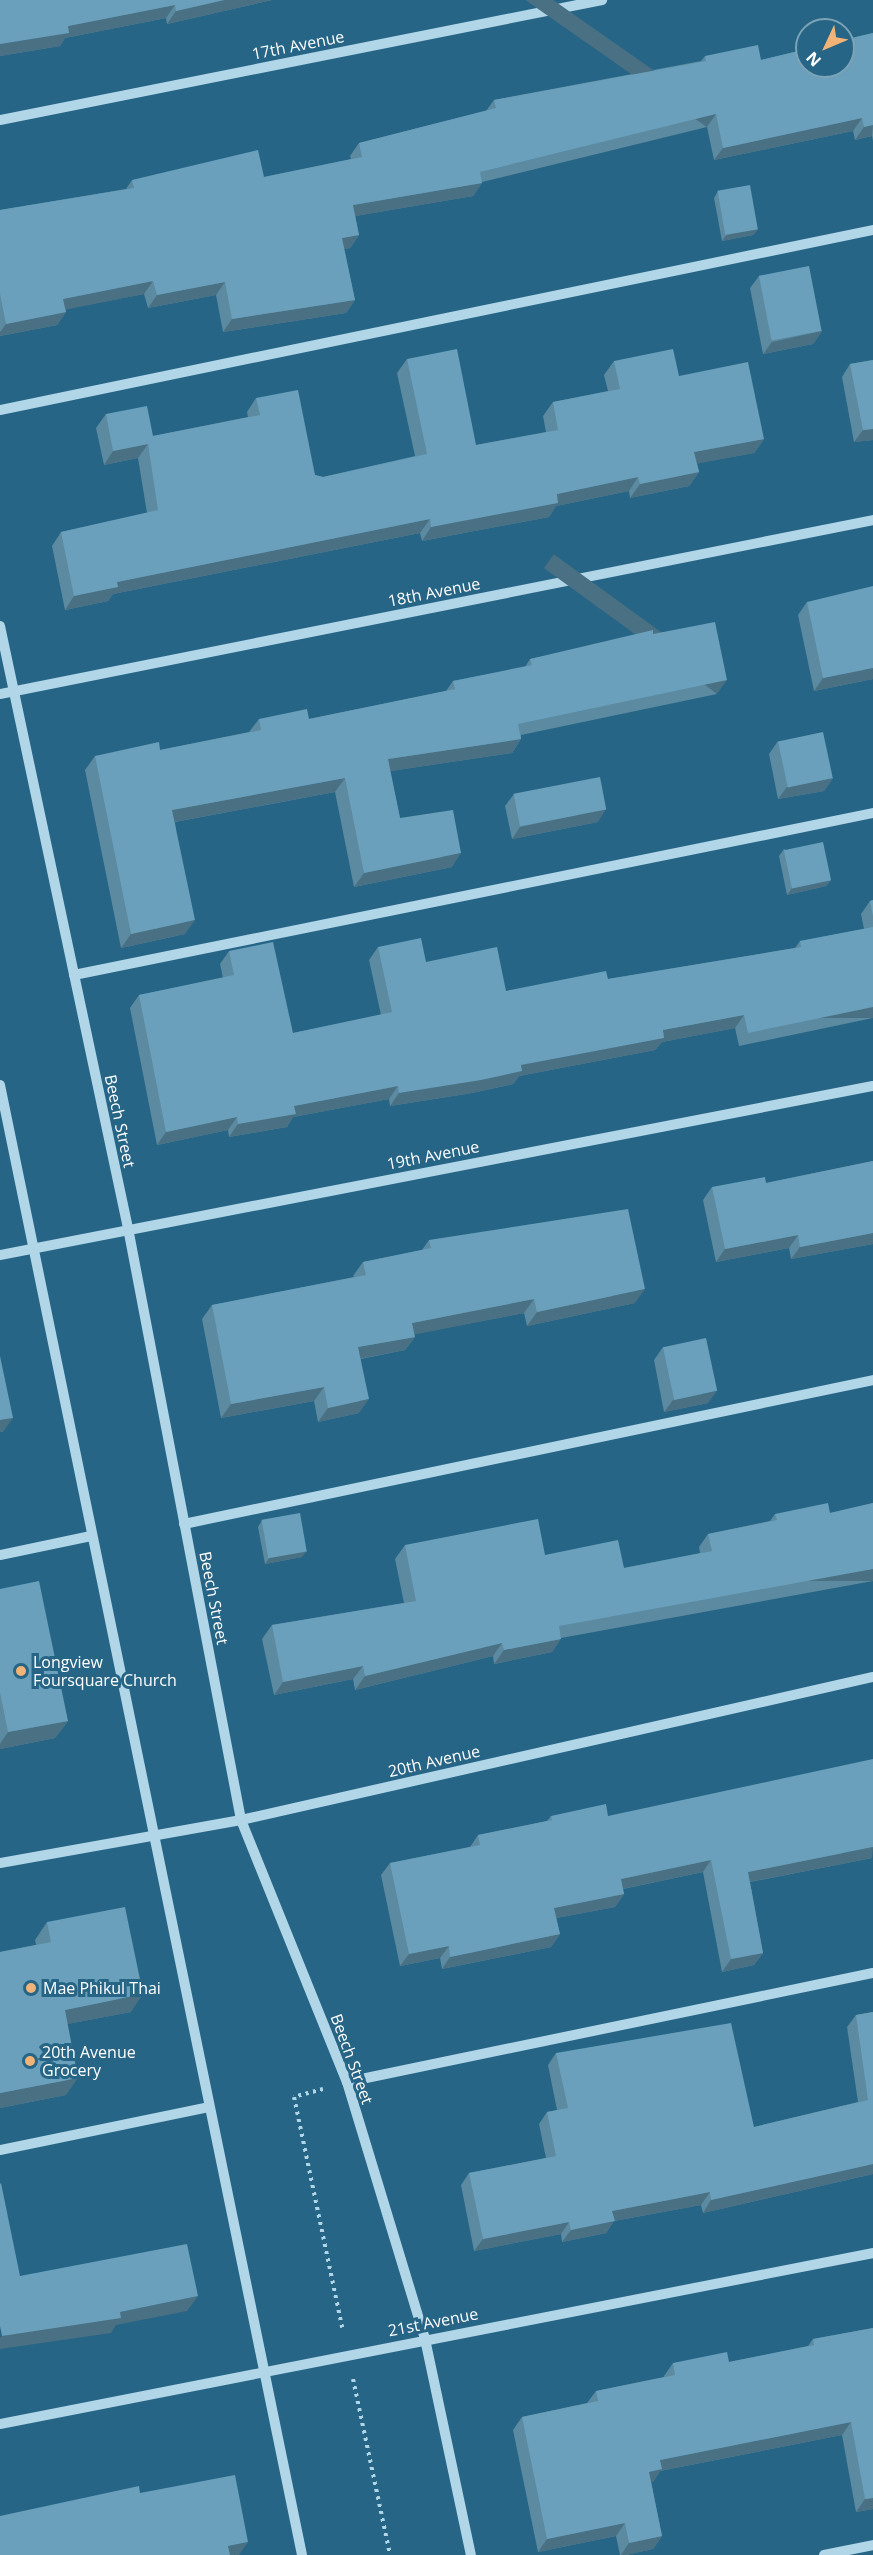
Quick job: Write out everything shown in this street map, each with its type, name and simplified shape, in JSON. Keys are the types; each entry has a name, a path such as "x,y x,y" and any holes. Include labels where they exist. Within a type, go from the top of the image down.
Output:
{"street":[{"name":"17th Avenue","path":"0,120 602,0"},
{"path":"0,410 873,230"},
{"name":"18th Avenue","path":"0,694 873,520"},
{"name":"Beech Street","path":"0,626 128,1228 241,1820 347,2082 425,2339 471,2555"},
{"path":"74,975 873,813"},
{"path":"0,1085 152,1836 302,2555"},
{"name":"19th Avenue","path":"0,1255 128,1228 873,1086"},
{"path":"184,1524 873,1380"},
{"path":"0,1555 92,1536"},
{"name":"20th Avenue","path":"0,1863 241,1820 873,1677"},
{"path":"347,2082 873,1973"},
{"path":"0,2150 209,2107"},
{"name":"21st Avenue","path":"0,2424 873,2253"},
{"path":"824,2555 873,2545"}],"path":[{"path":"347,2082 294,2097 390,2555"}],"building":[{"path":"0,0 224,0 176,11 175,5 68,26 69,33 0,44"},
{"path":"873,33 873,125 864,127 862,118 723,148 716,114 480,172 482,183 353,205 359,235 342,238 355,300 232,319 225,282 157,295 153,281 63,299 66,312 6,324 0,294 0,210 134,188 132,180 258,150 264,177 362,157 359,143 496,108 494,100 706,61 705,56 758,45 761,60 795,52 795,78 855,78 855,37"},
{"path":"750,185 758,229 725,235 718,191"},
{"path":"809,266 822,331 772,341 759,276"},
{"path":"457,349 476,445 558,430 553,402 620,389 614,361 673,349 679,376 748,362 764,439 694,452 699,472 640,484 638,477 557,494 558,503 431,527 430,519 117,582 118,587 74,596 61,532 158,510 148,444 113,451 106,414 147,406 153,436 260,415 256,398 298,390 315,475 323,477 427,454 407,359"},
{"path":"873,360 873,429 863,430 850,364"},
{"path":"873,586 873,668 823,678 807,602"},
{"path":"715,622 727,680 518,724 521,739 388,759 400,818 453,810 461,853 364,873 345,778 172,810 195,920 131,934 95,756 159,742 160,750 261,730 259,719 307,709 309,719 455,689 453,681 532,665 530,659 653,630 653,634"},
{"path":"823,732 833,778 788,788 778,742"},
{"path":"600,777 606,809 520,826 514,794"},
{"path":"823,842 831,880 792,888 784,850"},
{"path":"873,900 873,916 870,901"},
{"path":"873,927 873,1007 748,1033 744,1015 663,1030 664,1038 521,1065 522,1071 481,1080 399,1093 398,1086 294,1106 296,1114 238,1124 237,1117 166,1132 139,995 234,975 229,951 273,942 293,1033 392,1012 378,947 421,938 426,962 497,947 506,991 606,971 608,979 801,947 800,941"},
{"path":"873,1161 873,1233 800,1247 798,1235 725,1249 712,1187 765,1177 766,1183"},
{"path":"628,1209 645,1289 537,1312 534,1299 412,1323 415,1337 358,1347 369,1399 328,1408 324,1387 231,1404 212,1305 366,1275 363,1262 431,1248 429,1240"},
{"path":"706,1338 717,1391 674,1400 663,1347"},
{"path":"0,1356 13,1418 0,1420"},
{"path":"828,1503 830,1513 873,1503 873,1569 559,1626 561,1639 504,1650 502,1643 365,1676 363,1666 283,1682 272,1625 416,1601 405,1545 538,1519 545,1555 618,1540 624,1568 712,1551 708,1534 777,1520 775,1514"},
{"path":"300,1513 307,1551 268,1558 262,1520"},
{"name":"Longview Foursquare Church","path":"39,1581 68,1721 8,1732 0,1692 0,1589"},
{"path":"873,1759 873,1847 748,1872 763,1953 731,1959 711,1860 621,1879 624,1894 554,1908 560,1934 450,1957 449,1946 409,1954 390,1863 480,1845 478,1835 552,1820 551,1816 606,1804 608,1816"},
{"path":"125,1907 143,1994 65,2010 78,2078 0,2093 0,1952 51,1942 47,1922"},
{"path":"873,2012 873,2164 711,2200 710,2192 612,2211 615,2221 571,2230 569,2222 483,2239 469,2173 556,2156 547,2112 568,2108 556,2053 731,2023 754,2127 868,2100 856,2015"},
{"path":"1,2183 20,2276 187,2244 198,2296 120,2312 121,2318 2,2336 0,2326"},
{"path":"873,2328 873,2498 865,2499 851,2422 660,2460 662,2469 649,2472 662,2536 629,2543 625,2523 547,2539 522,2417 598,2401 596,2391 675,2375 673,2363 727,2352 729,2362 814,2345 813,2339"},
{"path":"235,2475 248,2542 228,2546 230,2555 0,2555 0,2516 139,2486 140,2493"}],"place":[{"name":"Longview Foursquare Church","path":"21,1671"},
{"name":"Mae Phikul Thai","path":"31,1988"},
{"name":"20th Avenue Grocery","path":"30,2061"}]}
